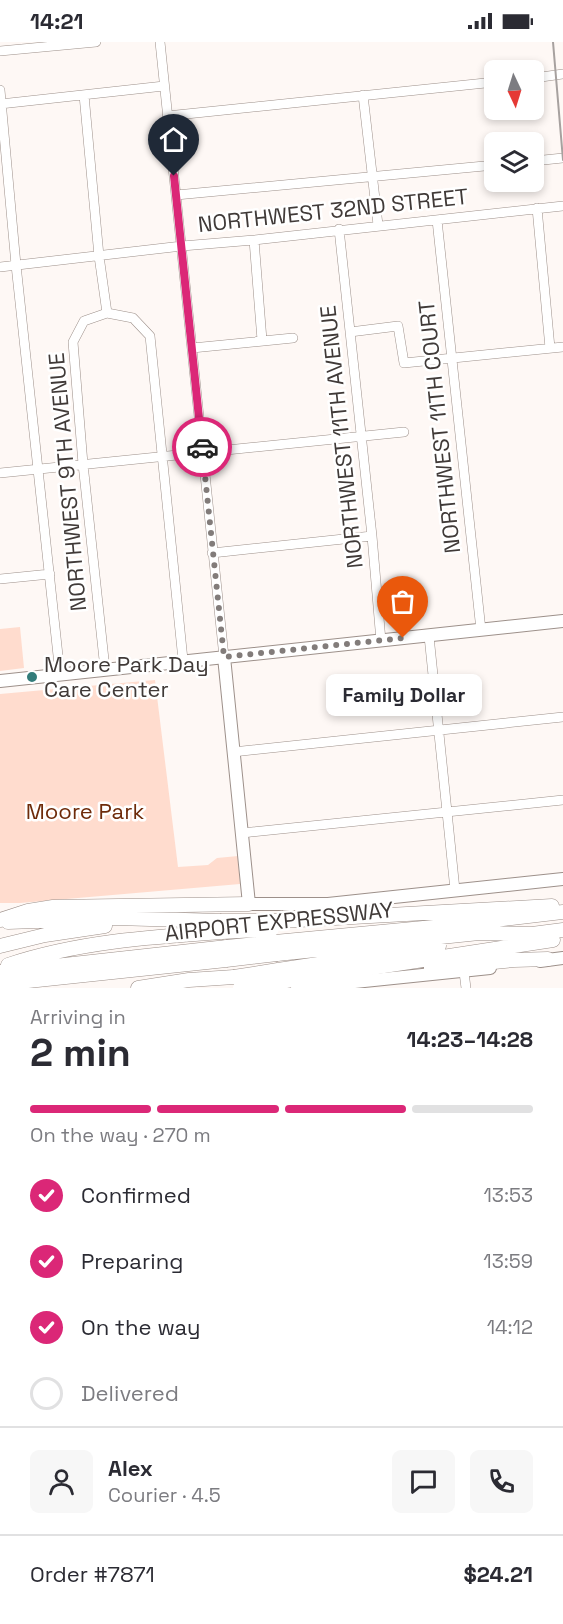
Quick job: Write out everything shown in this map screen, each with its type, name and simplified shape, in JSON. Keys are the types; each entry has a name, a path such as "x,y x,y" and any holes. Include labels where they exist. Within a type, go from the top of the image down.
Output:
{"highway":[{"path":"0,921 41,909 108,905 249,904"},
{"path":"0,921 115,918 179,920 278,936 336,918 563,906"},
{"name":"AIRPORT EXPRESSWAY","path":"0,984 227,953 278,936 444,926 563,912"},
{"path":"0,946 82,929 179,920"},
{"path":"0,970 66,949 221,927"},
{"name":"AIRPORT EXPRESSWAY","path":"278,936 532,934 563,930"},
{"path":"178,988 279,976 532,934"},
{"path":"309,978 563,938"},
{"name":"AIRPORT EXPRESSWAY","path":"0,970 227,953"},
{"path":"279,976 309,978 548,959"},
{"path":"138,988 189,980 237,982"}],"main road":[{"path":"0,681 563,621"},
{"path":"224,657 249,904 328,904 563,879"},
{"path":"297,988 464,972 563,958"}],"street":[{"path":"0,51 96,42"},
{"path":"160,42 224,657"},
{"path":"544,77 563,74"},
{"path":"167,116 484,83"},
{"path":"1,104 164,86"},
{"path":"0,90 16,265 40,469 60,674"},
{"path":"84,95 99,256 107,313 133,318 150,336 183,660"},
{"path":"363,95 378,225"},
{"path":"544,160 563,158"},
{"path":"176,195 484,166"},
{"name":"NORTHWEST 32ND STREET","path":"0,267 563,206"},
{"path":"537,208 550,348"},
{"path":"0,212 11,211"},
{"name":"NORTHWEST 11TH COURT","path":"437,220 481,630"},
{"name":"NORTHWEST 11TH AVENUE","path":"339,229 381,641"},
{"path":"254,240 262,340"},
{"name":"NORTHWEST 9TH AVENUE","path":"105,669 83,464 73,342 84,321 107,313"},
{"path":"350,332 398,326 404,363 563,347"},
{"path":"192,348 293,338"},
{"path":"0,473 404,432"},
{"path":"212,553 372,536"},
{"path":"0,579 50,574"},
{"path":"429,636 455,890"},
{"path":"233,752 563,717"},
{"path":"242,833 563,800"},
{"path":"249,904 258,988"},
{"path":"464,972 465,988"}],"green space":[{"path":"20,627 24,668 0,671 0,629"},
{"name":"Moore Park","path":"155,680 178,867 208,865 217,858 238,856 240,884 0,903 0,694"}],"railway":[{"path":"553,42 563,160"}],"way so far":[{"path":"202,447 224,657 403,638"}],"place":[{"name":"Family Dollar","path":"403,638"},
{"name":"Moore Park Day Care Center","path":"32,677"}],"route":[{"path":"174,176 202,447"}]}
